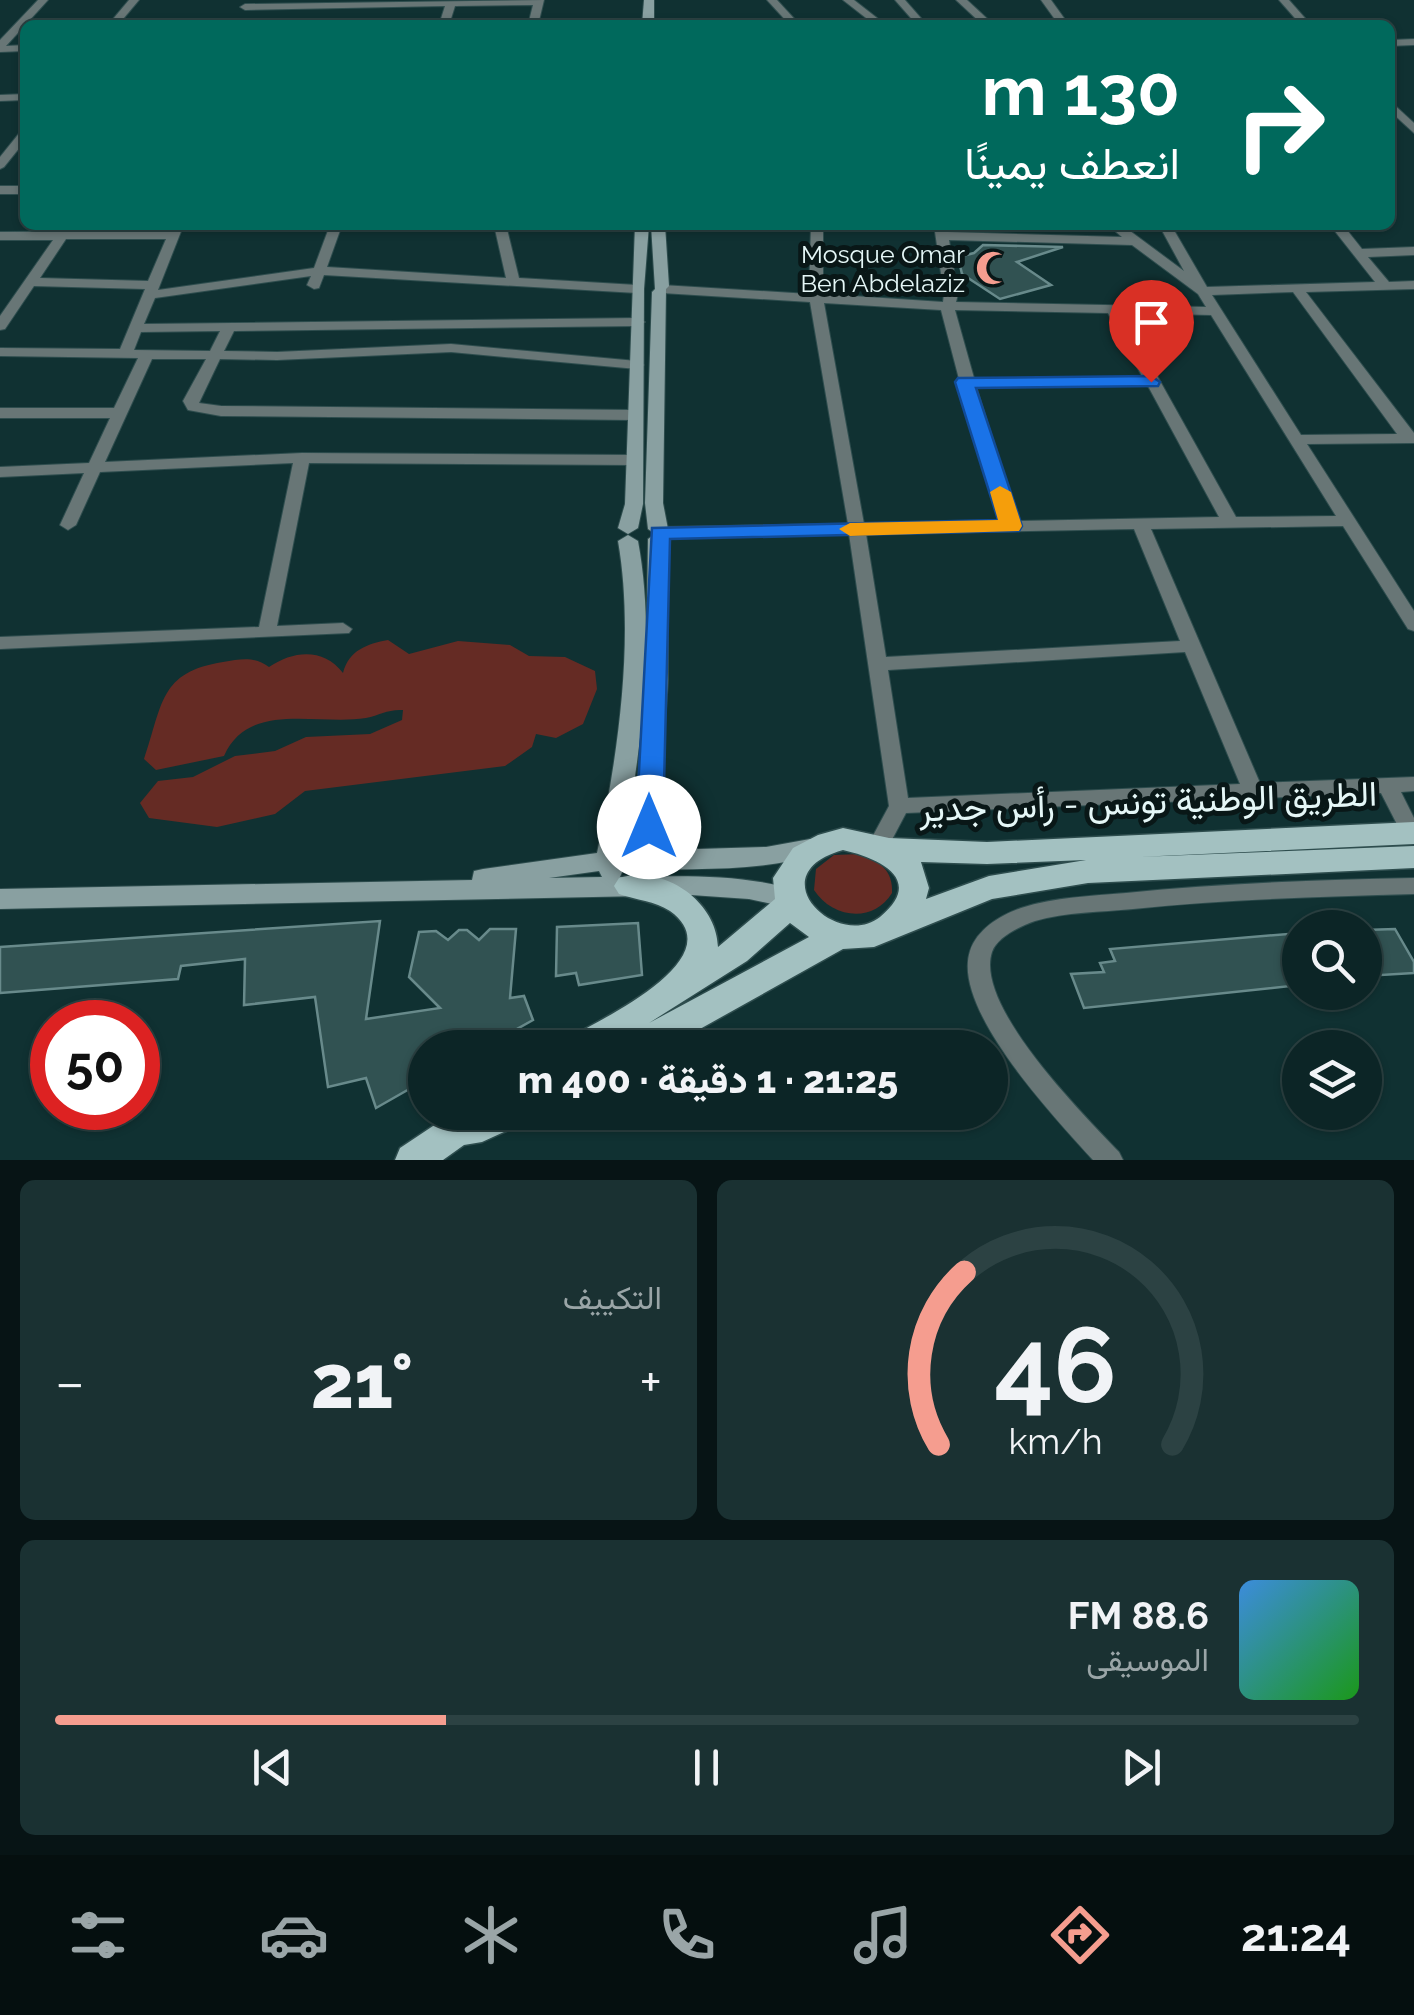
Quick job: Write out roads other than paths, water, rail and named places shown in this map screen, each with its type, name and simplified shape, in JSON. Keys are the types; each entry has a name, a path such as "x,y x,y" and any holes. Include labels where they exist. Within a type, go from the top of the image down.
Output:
{"main road":[{"path":"642,230 633,512 628,534 633,570 630,663 622,773 608,861 617,881 670,896 694,915 704,933 703,957 670,996"},
{"path":"658,230 661,289 654,503 658,534 658,645 649,827 658,841 676,852 710,860"},
{"path":"638,289 653,283 661,289"},
{"path":"628,534 643,545 658,534"},
{"path":"0,899 422,888 718,886 791,900 821,929 842,935 875,934 901,920 912,906 915,890 911,874 882,847 843,839 810,848 710,860 608,861 422,888"},
{"name":"الطريق الوطنية تونس - رأس جدير","path":"882,847 986,854 1413,841"},
{"name":"الطريق الوطنية تونس - رأس جدير","path":"901,920 989,888 1031,878 1193,879 1413,841"},
{"path":"612,1030 736,952 791,900 790,870 810,848"},
{"path":"667,1030 842,935"},
{"path":"425,1153 458,1130"},
{"path":"425,1153 474,1130"}],"street":[{"path":"25,20 43,0"},
{"path":"117,20 134,0"},
{"path":"772,0 790,20"},
{"path":"848,0 874,20"},
{"path":"900,0 918,20"},
{"path":"960,0 983,20"},
{"path":"1284,0 1302,20"},
{"path":"245,8 339,3 374,10 538,1"},
{"path":"446,20 451,4"},
{"path":"0,48 20,26"},
{"path":"1395,109 1414,130"},
{"path":"0,164 20,139"},
{"path":"0,236 176,230 125,354"},
{"path":"316,278 334,230"},
{"path":"501,230 513,278"},
{"path":"817,230 816,298 857,529 899,806 882,847"},
{"path":"1120,230 1203,292 1414,284"},
{"path":"1167,230 1414,625"},
{"path":"1340,230 1385,286"},
{"path":"1011,526 964,382 949,306 941,231 1132,241"},
{"path":"0,326 62,236"},
{"path":"1358,253 1414,251"},
{"path":"30,282 152,290 316,278 513,278 638,289"},
{"path":"661,289 949,306 1215,311"},
{"path":"1297,289 1411,438"},
{"path":"1114,312 1230,522"},
{"path":"136,328 638,322"},
{"path":"230,328 191,401 194,406 220,411 636,416"},
{"path":"0,352 215,355 451,348 637,365"},
{"path":"68,525 147,354"},
{"path":"964,382 1151,382"},
{"path":"0,413 120,413"},
{"path":"1296,440 1411,438"},
{"path":"267,632 302,458"},
{"path":"0,472 302,458 634,460"},
{"path":"658,534 1348,521"},
{"path":"1140,523 1252,788"},
{"path":"0,643 343,628"},
{"path":"877,664 1192,646"},
{"path":"899,806 1414,784"},
{"path":"1388,785 1413,841"},
{"path":"1110,1160 992,1018 981,976 981,952 1002,926 1030,914 1193,879 1414,886"}],"place":[{"name":"Mosque Omar Ben Abdelaziz","path":"993,268"}]}
